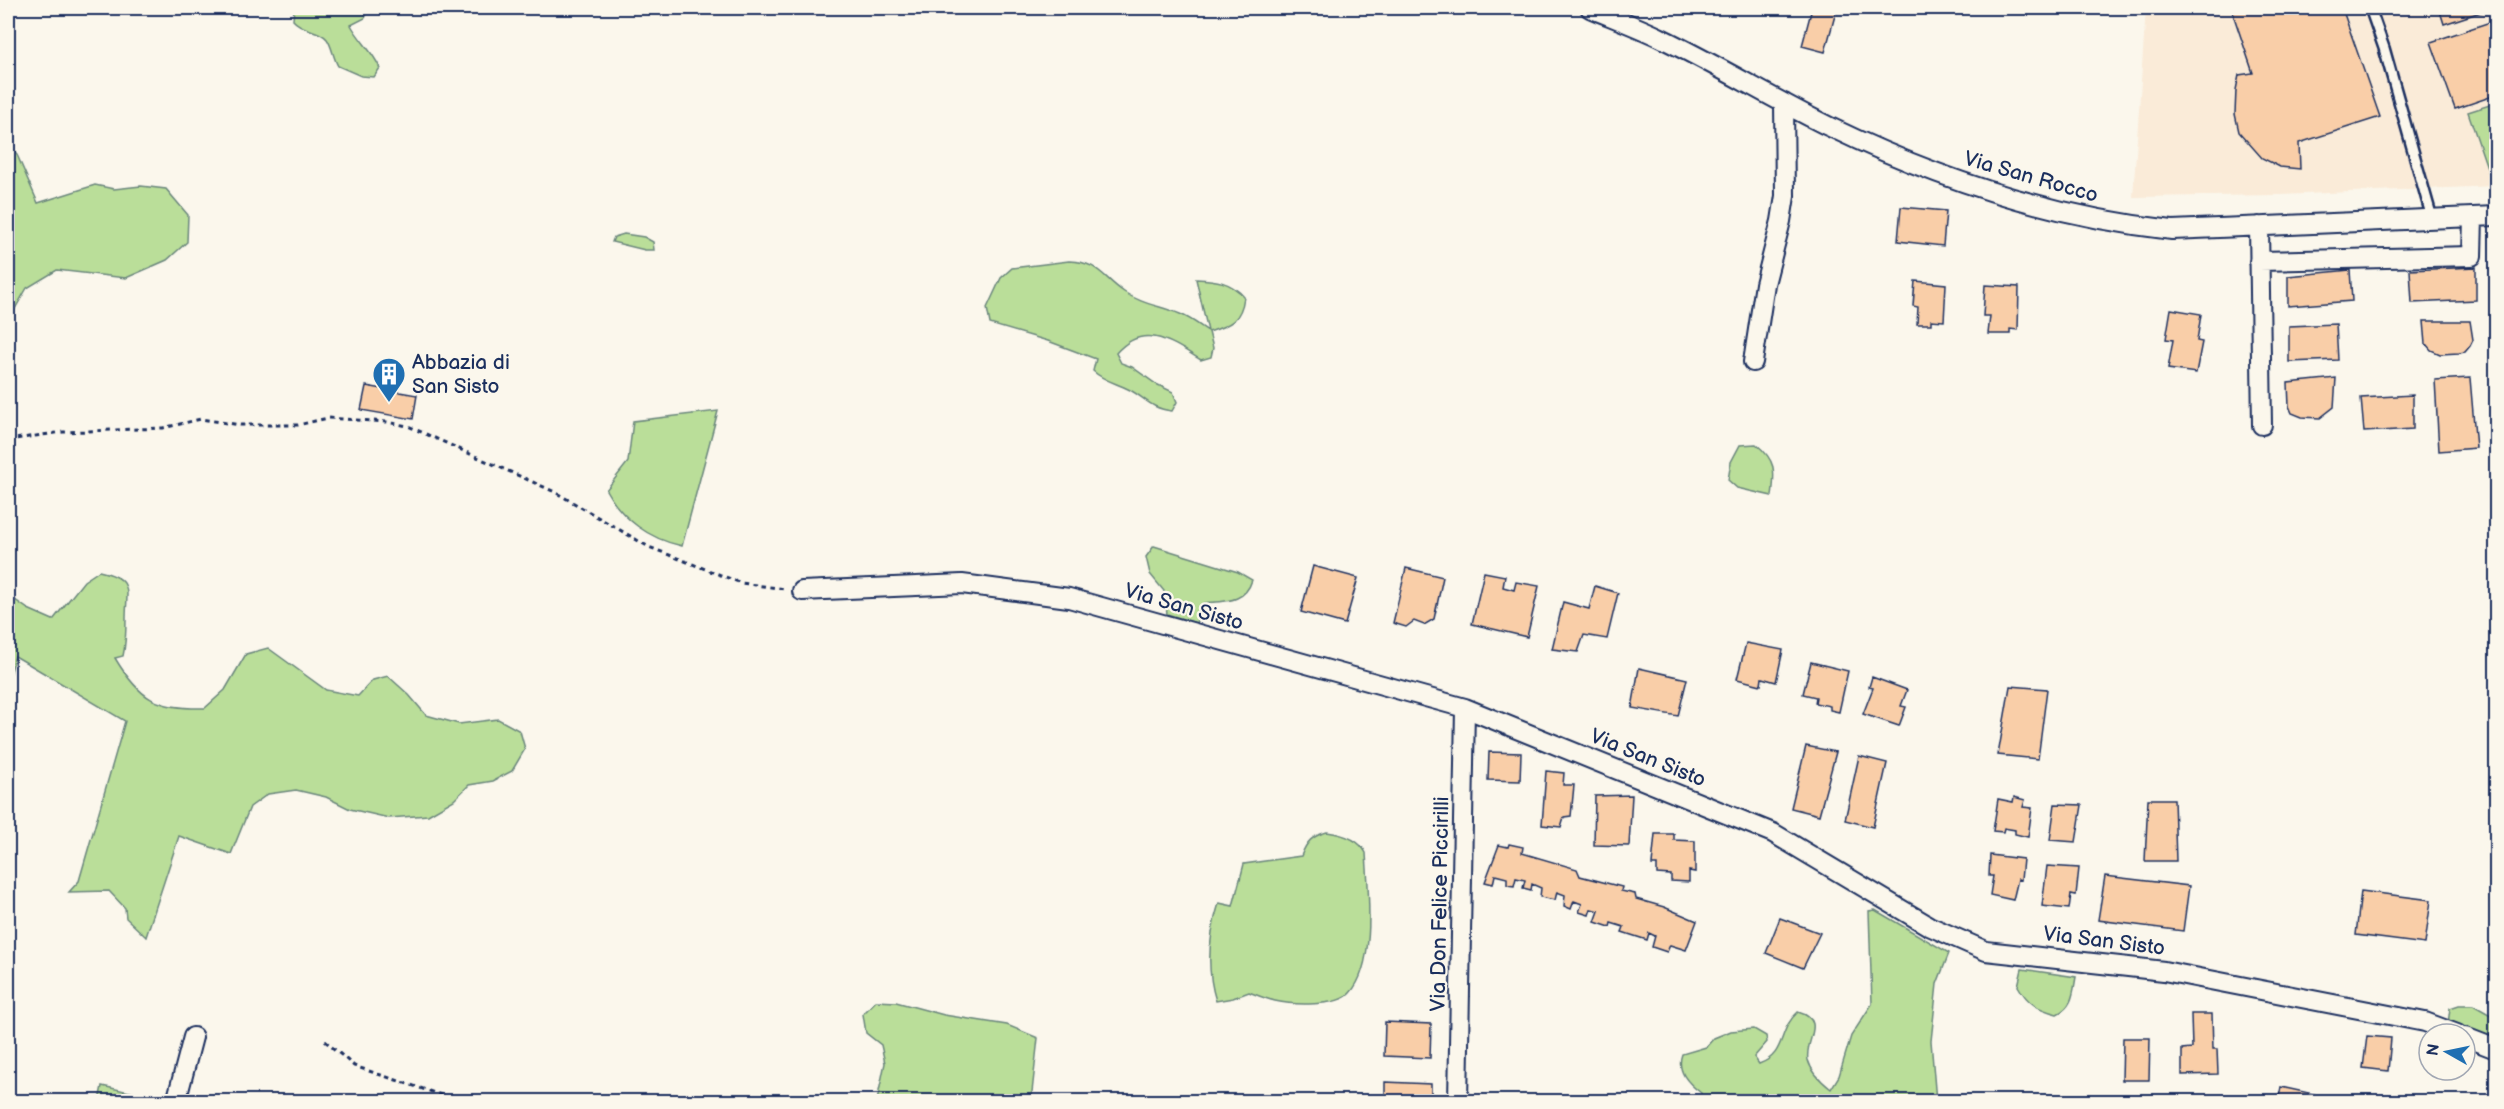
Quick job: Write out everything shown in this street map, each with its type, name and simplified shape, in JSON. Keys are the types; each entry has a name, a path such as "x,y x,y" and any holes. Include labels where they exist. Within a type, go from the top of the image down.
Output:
{"street":[{"name":"Via San Rocco","path":"1590,8 1661,38 1832,128 1942,176 2021,202 2126,226 2172,231 2496,216"},
{"path":"1753,362 1765,284 1785,196 1784,103"},
{"path":"2259,261 2472,256 2473,217"},
{"path":"2259,226 2262,425"},
{"name":"Via San Sisto","path":"802,591 962,584 1069,597 1465,708 1773,833 1929,926 1986,951 2164,971 2425,1022"},
{"name":"Via Don Felice Piccirilli","path":"1458,1101 1465,708"},
{"path":"176,1101 193,1037"},
{"path":"2477,1042 2496,1049"}],"lane":[{"path":"2370,8 2384,48 2432,218"}],"path":[{"path":"8,440 63,432 164,428 201,418 240,425 298,425 328,418 387,422 408,426 555,492 649,547 741,583 802,591"},
{"path":"324,1041 354,1066 462,1101"}],"shaded area":[{"path":"2146,8 2496,8 2496,186 2280,195 2133,197"}],"green space":[{"path":"294,8 370,8 365,18 351,25 380,68 374,77 361,76 338,66 329,42 324,36 293,20"},
{"path":"2496,103 2496,177 2491,179 2468,112"},
{"path":"8,138 38,203 95,185 114,189 141,186 166,189 188,215 187,242 167,260 126,278 57,270 27,288 8,321"},
{"path":"624,234 644,237 653,242 654,250 612,242 614,237"},
{"path":"1069,261 1094,267 1131,296 1184,316 1208,331 1196,279 1228,285 1244,297 1240,312 1233,321 1209,332 1213,348 1211,357 1201,360 1169,341 1148,336 1127,343 1116,353 1121,363 1132,367 1156,384 1173,392 1177,402 1172,411 1153,405 1134,392 1097,374 1093,371 1096,359 1048,341 990,324 987,308 1001,278 1012,268"},
{"path":"718,411 682,546 648,533 628,519 606,490 628,462 633,421"},
{"path":"1756,444 1768,456 1773,467 1772,496 1737,488 1728,480 1731,462 1740,445"},
{"path":"1154,546 1238,572 1252,580 1249,588 1239,597 1227,601 1204,603 1196,623 1167,614 1164,591 1150,574 1146,557"},
{"path":"99,571 118,578 126,587 125,647 123,656 115,658 142,693 162,704 174,707 205,708 225,690 246,654 268,648 326,690 358,696 373,680 388,676 426,715 459,724 498,719 520,731 525,749 512,771 493,781 469,785 454,800 428,815 389,818 350,809 326,797 296,790 268,794 250,807 231,854 179,836 146,937 126,918 125,908 109,891 69,892 79,881 125,721 15,656 8,683 8,595 28,609 53,620 84,581"},
{"path":"1327,832 1350,838 1366,853 1369,926 1364,964 1359,980 1344,998 1325,1003 1283,1002 1249,992 1216,1001 1210,964 1213,927 1219,903 1233,906 1244,864 1301,856 1305,846 1311,840"},
{"path":"1875,910 1949,953 1937,984 1931,1041 1936,1101 1702,1101 1701,1093 1684,1076 1681,1066 1682,1054 1706,1047 1714,1038 1731,1031 1754,1029 1766,1036 1767,1042 1754,1057 1759,1064 1774,1054 1791,1019 1798,1012 1812,1020 1813,1032 1808,1053 1809,1064 1817,1076 1831,1089 1839,1076 1851,1036 1872,1004 1869,911"},
{"path":"2022,969 2076,977 2073,994 2066,1008 2057,1014 2039,1008 2030,1001 2018,986"},
{"path":"876,1001 896,1002 944,1015 1007,1025 1038,1038 1031,1101 877,1101 885,1063 881,1045 866,1033 863,1014"},
{"path":"2459,1005 2473,1005 2496,1018 2496,1042 2477,1035 2477,1022 2448,1022 2450,1008"},
{"path":"102,1086 166,1100 166,1101 99,1101"}],"building":[{"path":"1812,8 1837,8 1825,52 1802,46"},
{"path":"2231,8 2342,8 2380,117 2299,143 2300,169 2280,167 2262,158 2239,132 2235,114 2239,75 2253,73"},
{"path":"2439,8 2493,8 2444,24"},
{"path":"2496,20 2496,95 2455,109 2431,42"},
{"path":"1901,207 1946,211 1943,246 1898,241"},
{"path":"2476,267 2476,300 2412,303 2410,270"},
{"path":"2350,270 2352,301 2288,306 2288,276"},
{"path":"1915,281 1946,284 1944,321 1931,320 1931,324 1917,324 1918,307 1913,306"},
{"path":"1985,285 2019,287 2018,330 2010,329 2010,334 1988,334 1990,316 1983,316"},
{"path":"2171,309 2201,314 2197,341 2202,342 2196,373 2168,369 2173,340 2166,339"},
{"path":"2424,321 2470,321 2473,340 2465,352 2440,354 2431,350 2426,344"},
{"path":"2336,324 2338,360 2289,362 2289,326"},
{"path":"2336,378 2334,407 2320,418 2302,417 2292,413 2289,406 2288,383"},
{"path":"2470,378 2476,448 2439,451 2435,380"},
{"name":"Abbazia di San Sisto","path":"366,386 417,395 413,419 361,410"},
{"path":"2413,395 2413,429 2364,432 2361,398"},
{"path":"1313,566 1358,578 1345,624 1301,612"},
{"path":"1406,568 1443,577 1434,619 1424,625 1414,621 1406,627 1393,623"},
{"path":"1484,572 1505,576 1503,587 1514,590 1516,582 1539,586 1527,637 1472,624"},
{"path":"1595,586 1618,593 1607,639 1584,635 1578,652 1552,649 1563,602 1589,609"},
{"path":"1746,643 1783,650 1776,682 1762,678 1761,685 1737,679"},
{"path":"1811,662 1848,671 1839,712 1830,710 1830,706 1815,703 1816,697 1803,694"},
{"path":"1639,668 1687,679 1678,716 1632,708"},
{"path":"1872,677 1907,690 1901,706 1906,707 1899,726 1863,714 1873,688 1869,687"},
{"path":"2010,686 2047,689 2038,759 1998,755"},
{"path":"1806,746 1836,752 1819,815 1791,808"},
{"path":"1489,752 1521,753 1520,781 1488,780"},
{"path":"1859,756 1887,763 1873,827 1845,820"},
{"path":"1546,771 1564,773 1563,785 1574,785 1571,816 1564,817 1561,827 1542,825"},
{"path":"1632,795 1629,846 1594,845 1595,796"},
{"path":"2014,797 2025,800 2023,807 2032,808 2028,837 2015,834 2015,830 2004,828 2003,832 1993,831 1998,799 2013,802"},
{"path":"2148,799 2174,799 2176,861 2145,861"},
{"path":"2055,804 2082,805 2076,842 2050,840"},
{"path":"1655,834 1674,834 1674,840 1695,841 1695,872 1689,871 1689,882 1671,881 1671,875 1657,874 1657,865 1652,865"},
{"path":"1509,844 1523,847 1522,853 1577,869 1580,876 1622,887 1621,891 1635,894 1636,899 1664,907 1697,921 1686,950 1670,945 1667,952 1652,947 1655,936 1649,933 1647,940 1622,932 1624,927 1611,923 1610,927 1595,922 1599,911 1591,909 1589,915 1579,912 1582,904 1574,901 1571,909 1564,906 1565,895 1557,892 1555,900 1540,897 1541,888 1532,884 1531,890 1523,888 1525,880 1516,878 1514,886 1507,885 1507,878 1495,875 1493,884 1485,882 1499,845 1508,847"},
{"path":"1990,855 2023,859 2021,880 2018,879 2013,900 1990,895 1993,876 1989,876"},
{"path":"2047,866 2079,868 2076,895 2071,894 2069,909 2042,906"},
{"path":"2105,876 2189,886 2183,931 2098,920"},
{"path":"2361,891 2431,900 2425,944 2356,935"},
{"path":"1780,918 1820,933 1803,968 1766,953"},
{"path":"2191,1014 2212,1014 2213,1049 2217,1049 2218,1074 2182,1075 2182,1049 2192,1048"},
{"path":"1385,1022 1431,1024 1430,1058 1384,1056"},
{"path":"2367,1036 2391,1038 2388,1071 2363,1068"},
{"path":"2123,1038 2150,1038 2149,1080 2122,1080"},
{"path":"1385,1082 1431,1084 1431,1102 1385,1102"},
{"path":"2281,1087 2336,1099 2335,1102 2278,1102"}],"place":[{"name":"Abbazia di San Sisto","path":"389,403"}]}
